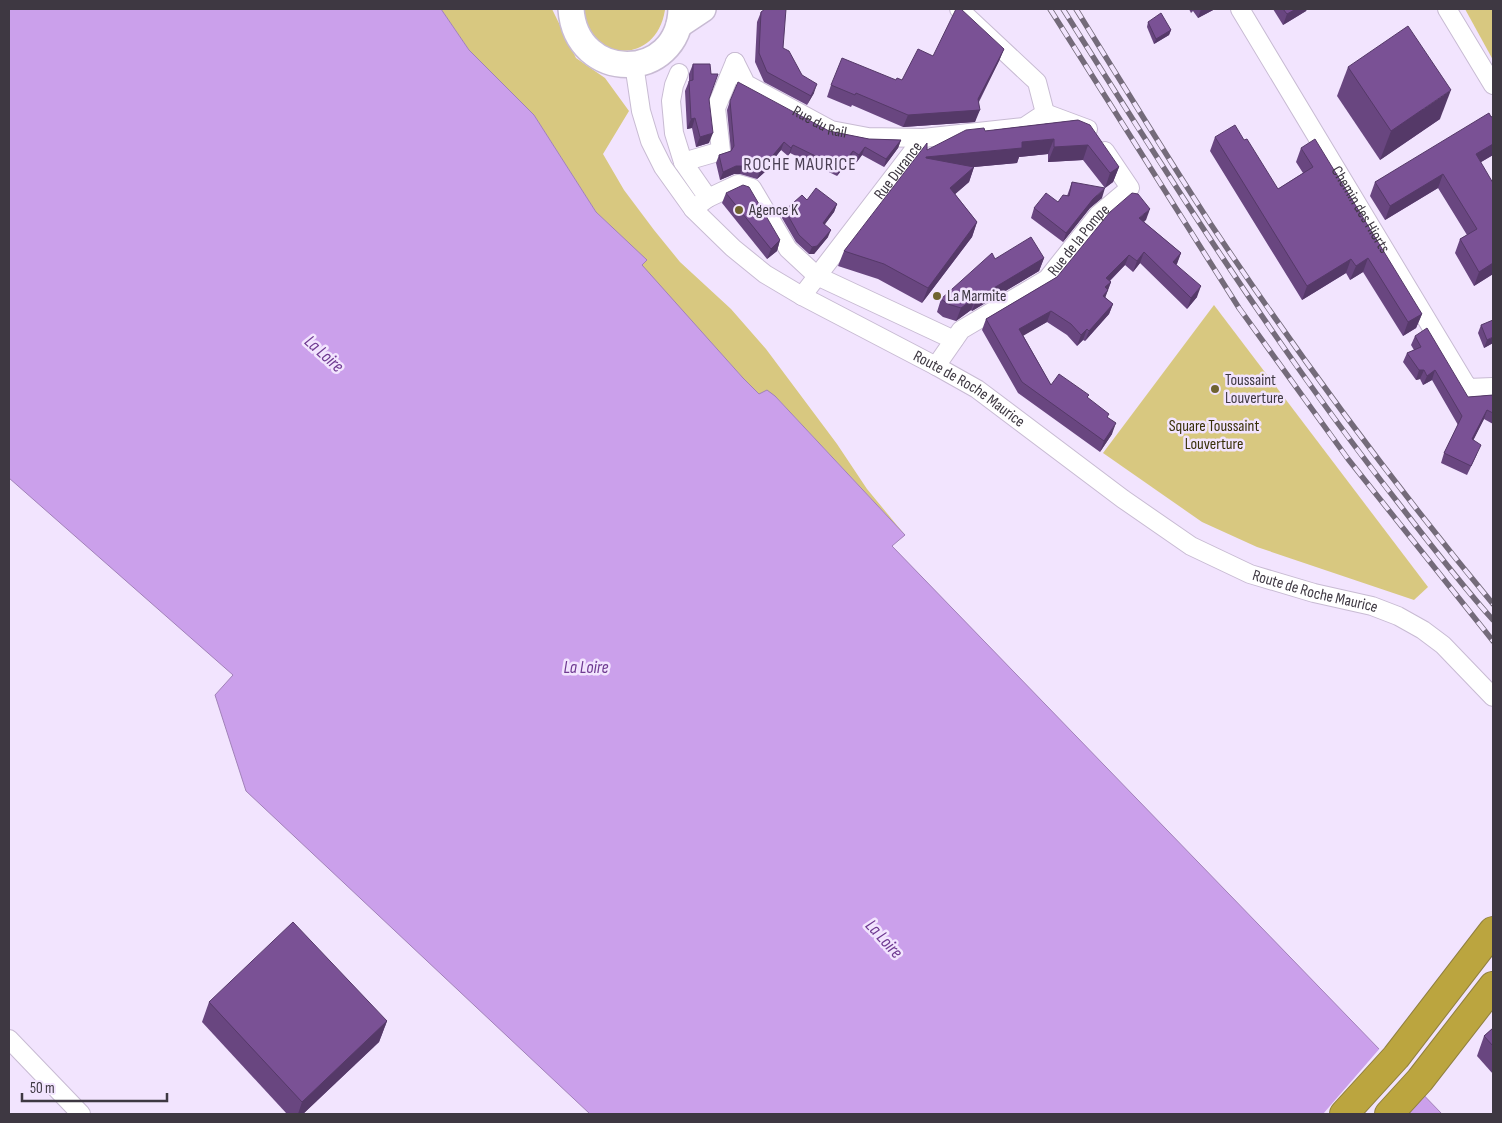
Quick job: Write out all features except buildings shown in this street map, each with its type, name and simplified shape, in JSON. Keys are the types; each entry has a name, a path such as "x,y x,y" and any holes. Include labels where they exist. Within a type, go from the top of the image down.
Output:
{"highway":[{"path":"1344,1114 1396,1056 1493,931"},
{"path":"1389,1114 1420,1080 1493,986"}],"main road":[{"path":"571,9 575,30 580,39 594,54 613,63 634,64 645,62 664,51 671,42 680,17 703,9"}],"street":[{"path":"959,9 1037,82 1045,113"},
{"name":"Chemin des Hiorts","path":"1240,9 1468,388 1493,387"},
{"path":"1447,9 1493,85"},
{"name":"Rue du Rail","path":"683,162 721,151 716,108 735,62 746,84 831,130 868,137 923,138"},
{"name":"Route de Roche Maurice","path":"634,64 641,110 650,141 663,167 693,209 733,248 765,274 802,296 977,389 1116,494 1191,546 1250,574 1314,593 1372,606 1398,616 1423,630 1443,646 1493,697"},
{"path":"679,73 674,85 671,101 674,133 683,162 708,198"},
{"name":"Rue Durance","path":"802,296 923,138 1024,127 1045,113"},
{"name":"Rue de la Pompe","path":"936,366 961,330 1046,279 1098,215 1130,188 1092,131 1045,113"},
{"path":"693,209 708,198 738,184 752,188 788,249 817,276 954,340"},
{"path":"9,1040 81,1114"}],"green space":[{"path":"441,9 552,9 576,58 605,78 629,111 603,154 624,190 680,262 731,309 766,349 837,444 867,489 905,535 775,396 759,395 641,265 646,260 596,212 534,115 469,50"},
{"path":"584,9 665,10 659,28 649,41 637,49 623,51 609,48 598,40 589,27"},
{"path":"1465,9 1493,9 1493,60"},
{"name":"Square Toussaint Louverture","path":"1214,305 1428,587 1414,600 1257,547 1202,522 1103,453"}],"water":[{"name":"La Loire","path":"9,9 441,9 469,50 534,115 596,212 647,260 642,265 743,378 759,394 767,390 775,396 905,535 892,546 1442,1114 590,1114 246,791 215,695 233,675 9,478"}],"pier":[{"path":"1381,1047 1421,1089 1401,1114 1323,1114"}],"railway":[{"path":"1050,9 1239,308 1348,459 1493,641"},
{"path":"1063,9 1182,197 1307,381 1419,530 1493,620"},
{"path":"1076,9 1210,223 1277,321 1382,465 1493,604"}],"place":[{"name":"Agence K","path":"739,210"},
{"name":"La Marmite","path":"937,296"},
{"name":"Toussaint Louverture","path":"1215,389"}],"district":[{"name":"ROCHE MAURICE","path":"800,164"}]}
